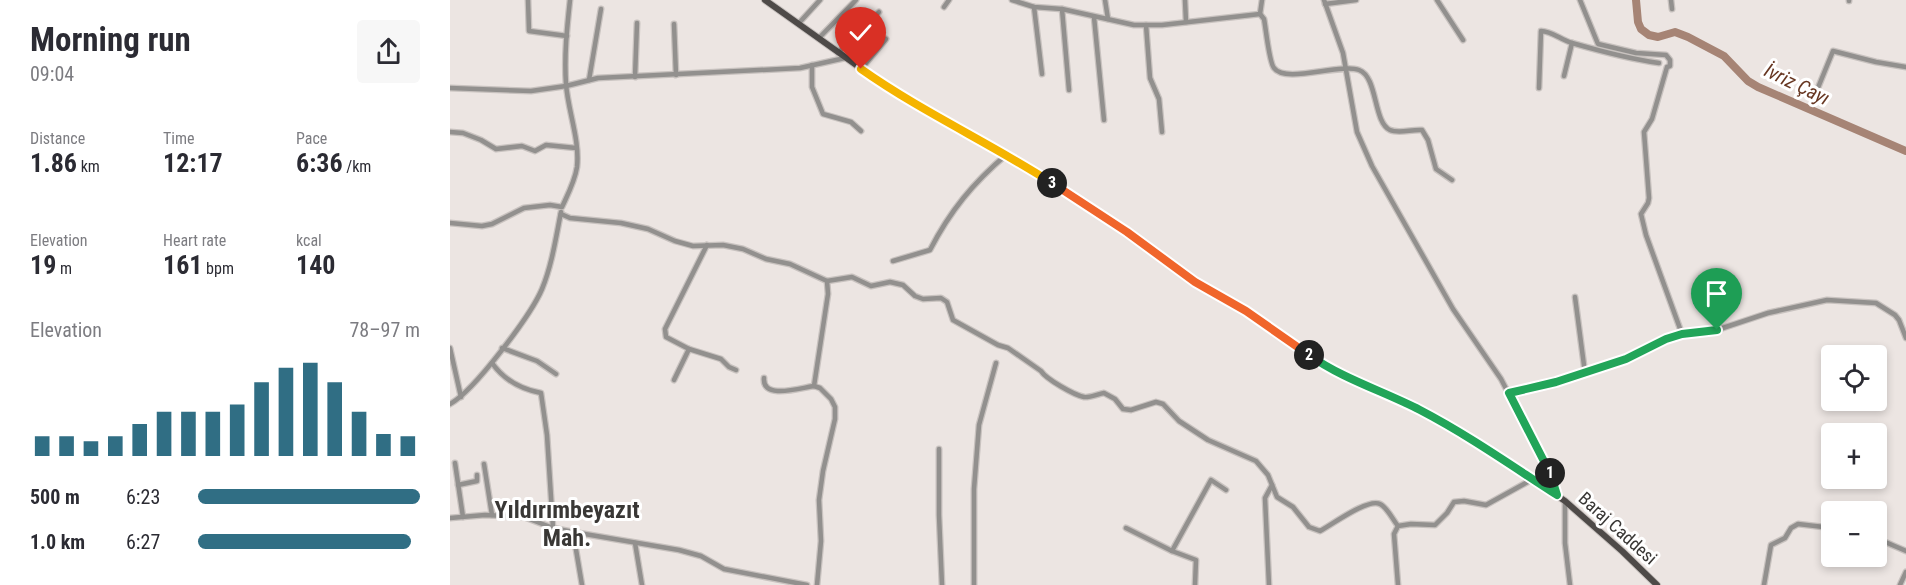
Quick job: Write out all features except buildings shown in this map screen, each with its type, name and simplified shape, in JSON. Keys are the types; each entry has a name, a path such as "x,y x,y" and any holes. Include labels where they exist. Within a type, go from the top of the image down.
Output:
{"main road":[{"name":"Baraj Caddesi","path":"765,0 899,95 1007,154 1105,217 1195,282 1254,316 1323,365 1430,416 1485,447 1565,501 1611,540 1657,585"}],"street":[{"path":"528,0 529,31 567,36"},
{"path":"450,404 461,397 492,363 541,292 548,274 562,207 577,167 566,86 570,0"},
{"path":"799,23 820,0"},
{"path":"819,38 856,0"},
{"path":"944,7 949,0"},
{"path":"1012,0 1034,7 1062,9 1134,25 1260,14"},
{"path":"1105,0 1108,20"},
{"path":"1185,0 1186,22"},
{"path":"1262,0 1260,14 1264,19 1273,67 1279,73 1359,70 1371,87 1382,120 1389,129 1422,130 1428,140 1436,169 1452,180"},
{"path":"1356,0 1324,2 1343,53 1357,132 1372,166 1453,309 1509,393 1552,477 1557,495"},
{"path":"1437,0 1463,40"},
{"path":"1580,0 1597,46 1634,60 1659,63"},
{"path":"1671,0 1672,9"},
{"path":"1034,7 1042,74"},
{"path":"589,80 601,9"},
{"path":"1062,9 1069,90"},
{"path":"838,53 879,12"},
{"path":"1094,16 1104,120"},
{"path":"635,77 637,23"},
{"path":"674,24 676,75"},
{"path":"1146,25 1149,71 1158,99 1162,132"},
{"path":"1539,88 1541,31 1546,31 1572,43 1636,53 1666,55 1670,60 1652,119 1644,132 1649,198 1641,214 1646,236 1682,334"},
{"path":"861,69 886,39"},
{"path":"1564,76 1572,43"},
{"path":"1813,100 1833,51 1906,67"},
{"path":"450,88 531,91 589,80 812,65 845,58"},
{"path":"812,65 812,87 824,114 851,122 861,131"},
{"path":"450,132 463,133 496,149 522,146 535,151 546,145 576,148"},
{"path":"893,261 930,250 944,222 967,192 1007,154"},
{"path":"450,223 482,226 492,224 524,208 550,205 562,207"},
{"path":"561,214 570,218 621,223 648,229 693,246 723,245 743,249 766,259 790,264 827,281 852,277 871,286 890,282 903,285 915,296 923,299 941,298 947,302 953,320 998,345 1008,348 1041,371 1044,376 1068,389 1085,397 1104,393 1116,399 1123,409 1131,410 1156,402 1163,404 1179,421 1208,440 1256,461 1268,476 1277,496 1293,507 1309,527 1320,531 1364,504 1377,502 1384,505 1398,526"},
{"path":"707,246 665,329 666,338 689,349 721,359 736,370"},
{"path":"814,386 828,294 827,281"},
{"path":"1575,297 1585,373"},
{"path":"1509,393 1585,373 1626,359 1682,334 1717,330 1768,313 1827,300 1876,303 1899,320 1906,338"},
{"path":"450,348 461,397"},
{"path":"502,348 537,361 556,374"},
{"path":"674,380 689,349"},
{"path":"492,363 501,375 512,383 541,393 547,435 554,528"},
{"path":"974,585 974,489 979,425 996,363"},
{"path":"764,378 763,384 766,389 774,391 814,386 820,388 831,399 835,407 835,419 819,500 821,541 817,585"},
{"path":"939,449 942,585"},
{"path":"455,464 464,517"},
{"path":"484,464 492,515"},
{"path":"458,485 477,481 477,475"},
{"path":"1398,526 1435,525 1454,502 1464,501 1486,505 1533,479"},
{"path":"1172,551 1211,480 1226,490"},
{"path":"1269,585 1264,498 1272,485"},
{"path":"1565,501 1564,534 1570,585"},
{"path":"450,518 492,515 524,517 554,528 680,550 701,556 724,569 807,585"},
{"path":"1764,585 1771,545 1785,538 1791,528 1798,524 1821,527"},
{"path":"1398,526 1394,534 1398,585"},
{"path":"1126,528 1196,560 1195,585"},
{"path":"573,532 582,585"},
{"path":"635,543 642,585"},
{"path":"1887,543 1906,551"},
{"path":"1900,585 1906,572"},
{"path":"773,579 774,585"}],"waterway":[{"name":"İvriz Çayı","path":"1636,0 1638,22 1641,29 1649,35 1658,37 1675,32 1688,37 1724,56 1748,81 1758,87 1906,151"}],"district":[{"name":"Yıldırımbeyazıt Mah.","path":"567,524"}],"route":[{"path":"861,69 899,95 1007,154 1065,191 1127,232 1195,282 1262,321 1323,365 1430,416 1485,447 1557,495 1552,477 1509,393 1556,382 1626,359 1666,339 1682,334 1717,330"}]}
